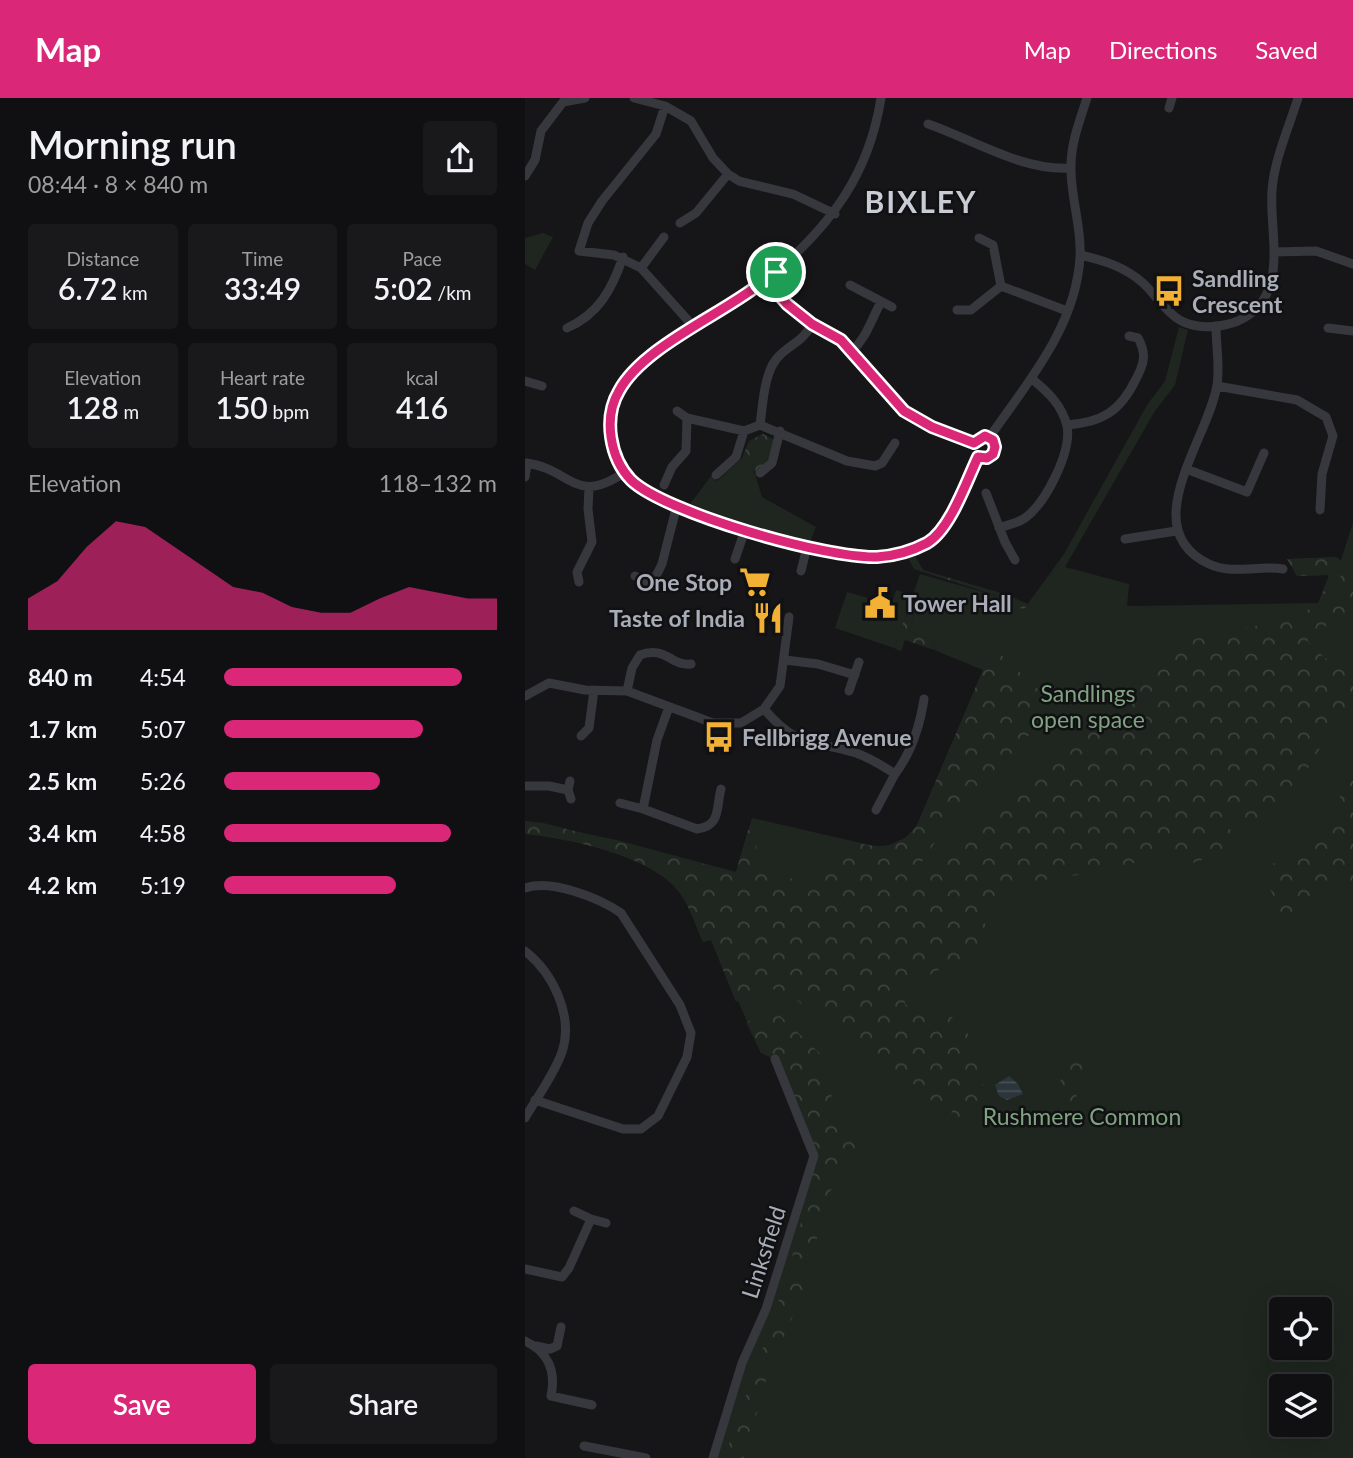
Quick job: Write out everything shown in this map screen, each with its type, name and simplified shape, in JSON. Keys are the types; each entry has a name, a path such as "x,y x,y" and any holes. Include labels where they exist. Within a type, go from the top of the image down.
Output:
{"street":[{"path":"525,176 535,160 541,131 563,102 585,98"},
{"path":"634,98 665,106 691,121 713,158 728,174 754,187 793,194 835,214"},
{"path":"776,272 814,239 835,214 851,187 871,142 881,98"},
{"path":"989,438 1051,349 1067,311 1080,255 1070,168 1077,127 1087,98"},
{"path":"1169,108 1172,98"},
{"path":"1080,255 1117,266 1142,282 1186,323 1216,326 1243,318 1264,300 1274,273 1273,182 1298,98"},
{"path":"665,106 656,134 647,148 633,160 588,223 579,251 623,257 641,268 693,326"},
{"path":"928,124 1022,161 1049,169 1070,168"},
{"path":"680,223 696,213 728,174"},
{"path":"641,268 663,237"},
{"path":"979,238 993,245 1001,286"},
{"path":"1274,252 1316,251 1353,264"},
{"path":"567,328 585,320 606,298 623,257"},
{"path":"768,268 776,272 778,280 773,288 765,290 757,286 755,277 759,270 768,268"},
{"path":"850,285 893,307"},
{"path":"757,286 693,326 628,376 617,393 612,409 611,435 625,472 640,487 677,505 744,530 807,547 876,557 905,552 929,542 953,510 978,457"},
{"path":"1001,286 1067,311"},
{"path":"957,310 971,310 1001,286"},
{"path":"773,288 787,304 812,324 827,330 852,351 904,411 932,427 974,443"},
{"path":"852,351 865,340 869,323 881,302"},
{"path":"760,425 769,377 778,356 805,337 812,324"},
{"path":"1216,326 1217,386 1175,505 1176,531 1188,550 1209,564 1234,570 1283,569"},
{"path":"1328,328 1353,331"},
{"path":"1067,425 1106,416 1126,400 1144,364 1144,349 1138,338 1129,336"},
{"path":"999,528 1025,518 1037,504 1059,469 1068,442 1067,425 1055,399 1032,379"},
{"path":"525,381 542,386"},
{"path":"1217,386 1297,400 1326,417 1333,436 1322,474 1320,510"},
{"path":"677,411 687,418 744,431 760,425 847,461 875,466 887,459 895,443"},
{"path":"664,485 672,467 686,451 687,418"},
{"path":"716,475 736,457 744,431"},
{"path":"760,473 772,463 780,432"},
{"path":"981,437 989,438 995,444 993,454 987,458 978,457 974,443 981,437"},
{"path":"1186,470 1247,492 1264,453"},
{"path":"525,477 526,463 545,467 589,488 606,485 625,472"},
{"path":"579,582 573,570 592,542 587,509 589,488"},
{"path":"986,493 1015,560"},
{"path":"652,584 662,564 677,505"},
{"path":"735,559 744,530"},
{"path":"1125,539 1176,531"},
{"path":"801,571 807,547"},
{"path":"635,576 662,589"},
{"path":"525,696 549,684 627,691 725,725 748,720 764,709 779,686 785,660 789,617"},
{"path":"627,691 632,668 640,655 656,652 678,667 691,664"},
{"path":"785,660 818,664 855,675"},
{"path":"849,691 859,663"},
{"path":"581,736 589,728 594,690"},
{"path":"876,810 886,800 895,774 909,752 921,720 924,699"},
{"path":"643,809 657,740 669,707"},
{"path":"764,709 792,737 818,746 856,753 895,774"},
{"path":"525,786 549,786 570,790"},
{"path":"620,803 697,830 706,828 716,818 722,787"},
{"path":"525,888 539,885 583,894 597,898 621,913 680,1005 691,1033 687,1057 658,1116 641,1129 623,1129 535,1100"},
{"path":"525,951 550,979 562,1008 565,1031 558,1061 525,1118"},
{"name":"Linksfield","path":"713,1458 742,1363 766,1310 814,1156 775,1059"},
{"path":"574,1211 606,1223"},
{"path":"525,1269 557,1278 565,1274 591,1219"},
{"path":"525,1341 550,1349 557,1346 561,1327"},
{"path":"537,1346 555,1378 551,1396 592,1405"},
{"path":"584,1446 646,1458"}],"green space":[{"path":"543,233 553,237 535,270 525,264 525,238"},
{"name":"Rushmere Common","path":"1179,327 1188,330 1175,385 1155,411 1065,567 1129,584 1127,606 1318,603 1329,575 1297,576 1287,559 1336,557 1341,560 1353,523 1353,1458 713,1458 742,1363 766,1309 814,1156 775,1059 761,1053 711,940 703,942 680,893 668,880 631,859 586,845 525,834 525,821 617,840 736,872 752,818 883,848 909,836 917,825 983,670 934,650 936,642 909,631 915,611 911,601 894,648 835,628 847,592 868,598 865,609 887,616 896,590 913,595 920,574 1001,597 1024,609 1064,554 1147,405 1165,381"},
{"path":"763,434 774,440 768,461 754,472 742,458 749,441"},
{"path":"743,457 755,474 762,497 816,527 810,542 749,526 690,504 711,476 717,481"},
{"path":"911,549 923,570 1004,594 1028,604 1024,610 1001,597 914,569 905,552"},
{"path":"1336,557 1339,561 1318,610 1293,686 1322,610 1344,570 1353,570 1353,617 1327,621 1319,652 1333,665 1353,674 1353,694 1291,796 1259,823 1234,813 1225,825 1247,844 1187,865 1180,850 1105,871 1037,881 979,907 992,944 938,970 905,990 905,1004 924,1015 941,1014 952,1017 968,1034 977,1052 978,1078 1004,1110 990,1117 978,1114 967,1120 950,1116 954,1107 953,1096 936,1104 905,1077 795,999 764,985 736,1002 711,940 703,942 680,893 668,880 651,869 609,851 525,834 525,821 543,823 736,872 748,830 758,834 754,864 800,882 857,843 883,846 897,843 917,825 983,670 996,650 1042,693 1046,717 955,813 921,863 922,868 927,867 1026,785 1179,642 1295,618 1319,603 1329,575 1297,576 1287,559"},
{"path":"911,600 941,609 938,618 915,611 909,631 936,642 934,650 905,640 901,651 894,648"},
{"path":"1353,772 1353,883 1339,881 1290,924 1284,919 1259,866 1300,859 1327,822"},
{"path":"776,1012 827,1060 822,1078 862,1152 842,1173 828,1195 802,1295 768,1373 744,1458 724,1458 788,1272 807,1196 813,1158 804,1126 775,1059 761,1053 746,1022"},
{"path":"1079,1054 1082,1055 1085,1067 1074,1088 1079,1103 1078,1115 1074,1116 1058,1086 1067,1066"}],"shaded area":[{"path":"1009,1076 1018,1084 1023,1094 1007,1100 999,1096 995,1085"}],"place":[{"name":"Sandling Crescent","path":"1169,291"},
{"name":"One Stop","path":"755,582"},
{"name":"Tower Hall","path":"880,603"},
{"name":"Taste of India","path":"768,618"},
{"name":"Fellbrigg Avenue","path":"719,737"}],"district":[{"name":"BIXLEY","path":"921,201"}],"route":[{"path":"768,268 776,272 778,280 773,288 787,304 812,324 841,340 904,411 932,427 974,443 985,436 993,440 995,451 991,457 978,457 953,510 929,542 905,552 876,557 854,556 795,545 744,530 658,498 632,480 617,459 611,435 612,409 617,393 628,376 693,326 757,286 755,277 759,270 768,268"}],"park label":[{"name":"Sandlings open space","path":"1088,706"}]}
